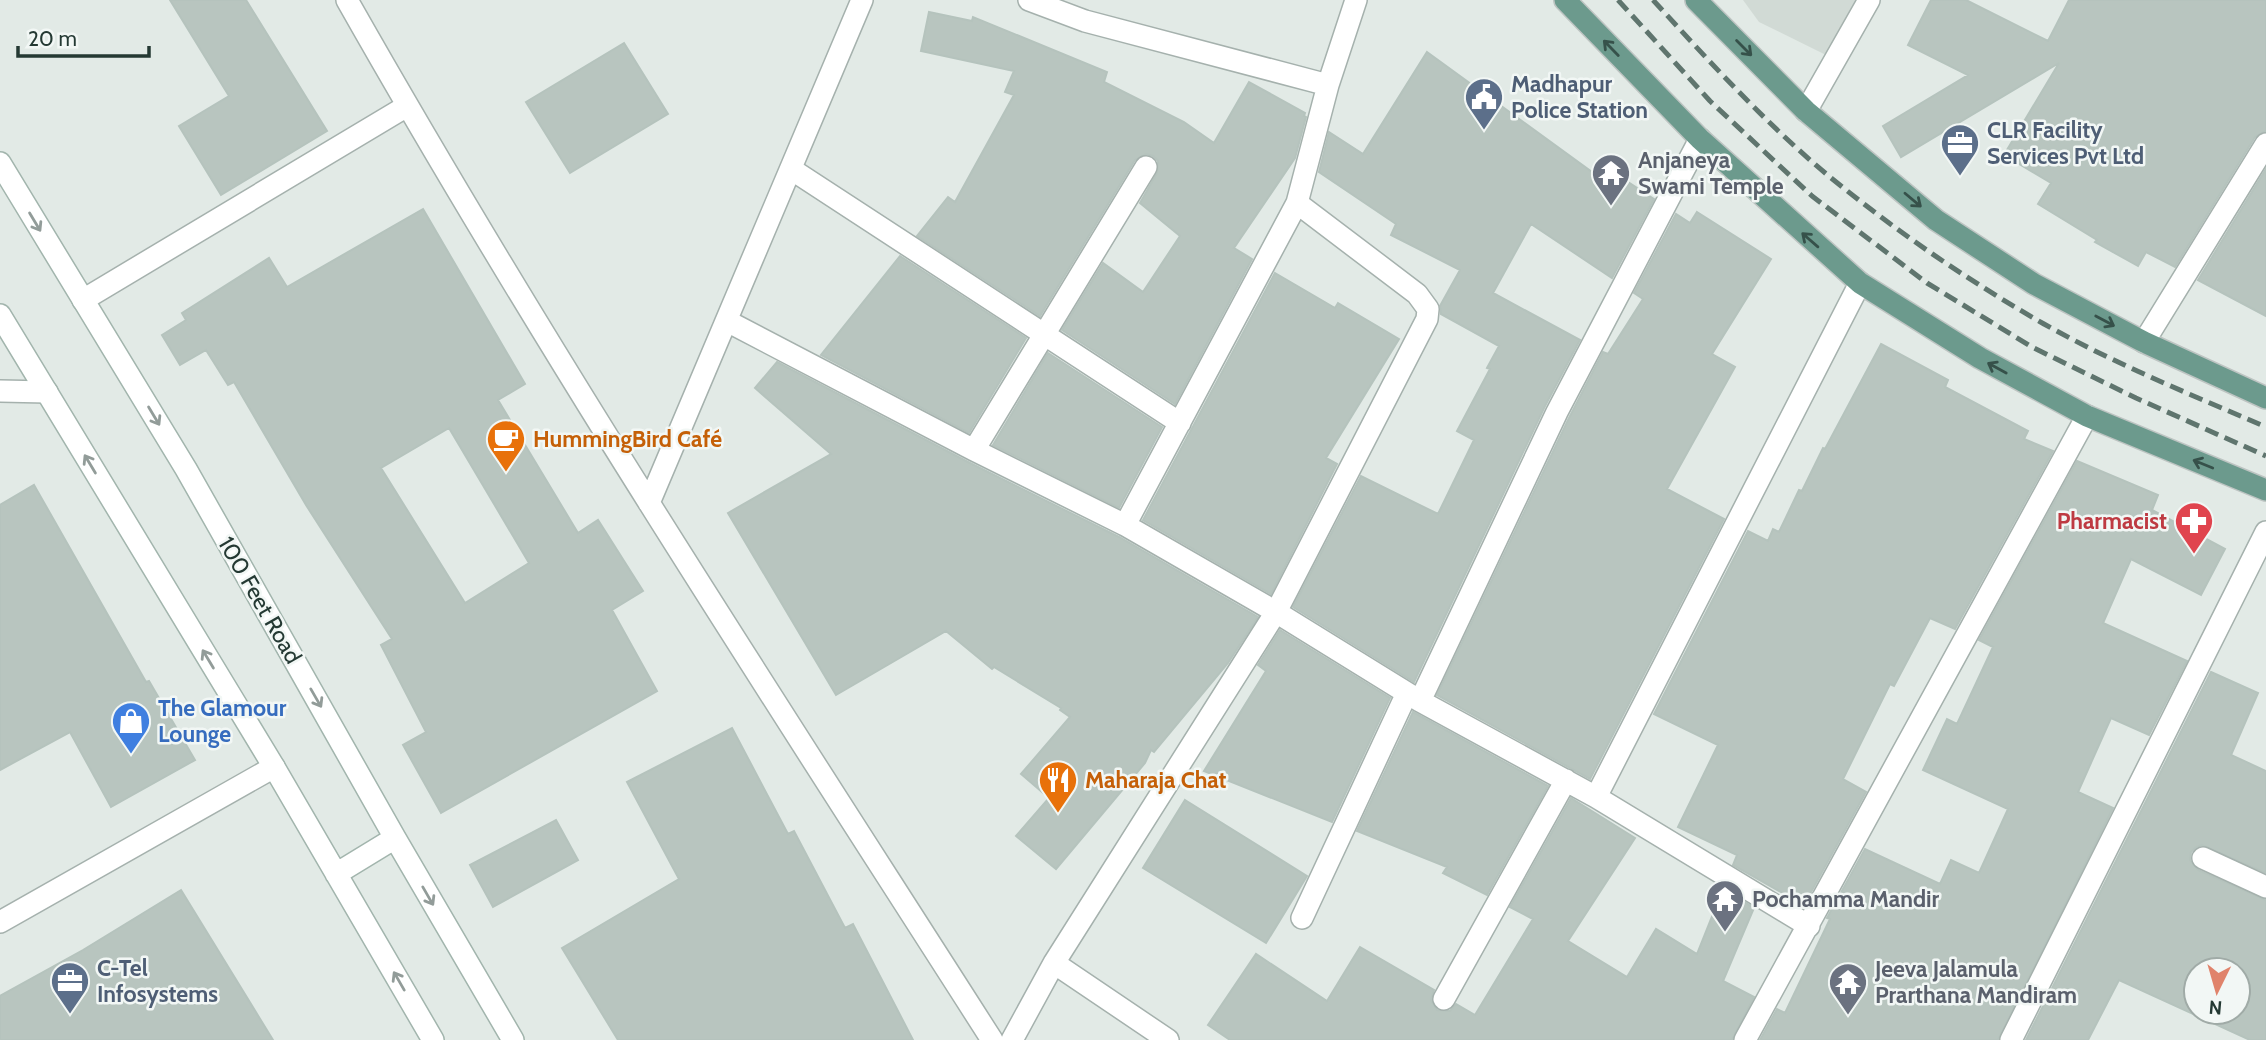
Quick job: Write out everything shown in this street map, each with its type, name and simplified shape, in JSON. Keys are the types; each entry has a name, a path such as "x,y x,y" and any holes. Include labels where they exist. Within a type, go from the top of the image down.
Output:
{"main road":[{"path":"1564,0 1700,139 1860,283 1980,358 2087,416 2266,490"},
{"path":"1696,0 1806,111 1936,220 2034,284 2144,342 2266,398"}],"street":[{"path":"347,0 407,106 649,503 992,1040"},
{"path":"649,503 862,0"},
{"path":"1029,0 1086,21 1328,85"},
{"path":"1125,525 1297,203 1328,85 1356,0"},
{"path":"1806,111 1869,0"},
{"path":"83,300 407,106"},
{"path":"1302,918 1557,412 1700,139"},
{"path":"2144,342 2266,144"},
{"name":"100 Feet Road","path":"0,163 186,469 513,1040"},
{"path":"974,450 1146,167"},
{"path":"791,169 1180,423"},
{"path":"1012,1040 1054,963 1276,612 1427,318 1428,309 1417,294 1297,203"},
{"path":"1596,797 1860,283"},
{"path":"0,315 274,767 433,1040"},
{"path":"727,321 974,450 1125,525 1276,612 1414,697 1596,797 1809,926"},
{"path":"0,391 47,392"},
{"path":"1745,1040 2087,416"},
{"path":"2011,1040 2266,532"},
{"path":"0,922 274,767"},
{"path":"1444,999 1566,780"},
{"path":"336,874 395,838"},
{"path":"2203,858 2266,887"},
{"path":"1054,963 1168,1040"}],"shaded area":[{"path":"1743,0 1860,0 1828,56 1759,22"}],"building":[{"path":"170,0 246,0 327,131 221,195 179,126 229,96"},
{"path":"1931,0 1966,0 2048,41 2069,0 2266,0 2266,131 2255,137 2175,267 2146,252 2138,266 2095,242 2097,240 2038,204 2051,183 2004,155 2059,63 1901,157 1883,126 1968,75 1908,45"},
{"path":"929,12 972,21 973,17 1107,72 1104,82 1184,122 1214,143 1249,82 1305,113 1295,158 1234,248 1252,259 1175,404 1062,330 1103,263 1143,292 1180,236 1140,203 1157,173 1158,161 1153,156 1146,154 1135,160 1040,316 917,236 948,197 955,202 1014,95 1005,92 1014,71 921,51"},
{"path":"624,43 668,114 570,173 526,102"},
{"path":"1427,52 1599,177 1605,167 1654,199 1612,278 1531,224 1493,293 1580,340 1545,406 1414,682 1293,607 1361,476 1438,514 1474,440 1457,431 1490,369 1487,368 1499,346 1441,314 1440,306 1460,270 1391,235 1396,224 1319,172 1329,132 1363,154"},
{"path":"2266,169 2266,316 2198,280"},
{"path":"423,209 525,384 498,400 578,533 598,520 643,591 612,610 657,691 441,813 403,745 426,732 381,645 392,639 306,505 234,382 228,385 206,350 180,365 162,335 186,320 182,313 269,258 287,287","holes":["449,428 529,563 465,603 381,468"]},
{"path":"1697,212 1771,259 1712,354 1735,367 1667,489 1724,519 1590,779 1437,695 1603,352 1608,354 1643,299 1634,293 1676,214 1690,223"},
{"path":"900,256 1026,338 969,433 821,355"},
{"path":"1275,273 1335,308 1338,303 1399,339 1326,458 1337,464 1271,594 1143,520"},
{"path":"1881,344 1948,380 1945,387 2028,431 2024,439 2053,451 1955,629 1930,618 1894,686 1890,684 1843,779 1866,792 1804,905 1733,865 1737,855 1678,827 1718,745 1654,714 1748,531 1768,541 1773,529 1779,532 1799,490 1802,491"},
{"path":"1048,353 1162,427 1119,508 993,445"},
{"path":"777,362 1119,537 1258,617 1228,663 1154,752 1151,750 1145,763 1056,869 1016,836 1049,798 1021,774 1070,717 1060,710 1061,708 994,667 992,669 946,631 836,695 728,513 831,454 755,388"},
{"path":"2077,461 2158,495 2152,510 2225,549 2201,595 2131,559 2103,623 2187,661 2149,735 2111,718 2078,792 2113,808 1998,1040 1760,1040 1777,1009 1785,1013 1830,919 1827,918 1865,849 1940,884 1951,860 1979,873 2008,809 1923,770 1947,719 1957,724 1993,647 1979,640"},
{"path":"34,485 146,682 149,681 195,760 111,807 70,732 0,770 0,505"},
{"path":"1280,630 1390,698 1332,822 1204,771 1266,671 1258,665"},
{"path":"2211,672 2258,693 2231,755 2266,771 2266,873 2202,845 2191,852 2190,860 2198,870 2266,900 2266,1040 2250,1040 2219,1026 2252,1026 2252,956 2182,956 2182,1009 2119,980 2088,1040 2026,1040"},
{"path":"1413,712 1548,786 1487,895 1443,873 1447,867 1357,831"},
{"path":"732,728 788,834 794,831 845,928 853,924 913,1040 618,1040 562,948 679,879 627,782"},
{"path":"1571,798 1635,838 1568,941 1627,977 1656,929 1697,954 1723,889 1754,908 1723,981 1754,997 1732,1040 1230,1040 1208,1025 1256,954 1327,1001 1360,947 1434,990 1431,1000 1437,1010 1450,1011 1456,1004 1475,1015 1533,919 1510,907"},
{"path":"1185,800 1307,876 1266,943 1143,868"},
{"path":"556,820 578,860 493,907 470,865"},
{"path":"181,890 273,1040 0,1040 0,996 83,950"}],"railway":[{"path":"1618,0 1710,101 1812,196 1927,283 2032,347 2136,398 2266,456"},
{"path":"1653,0 1806,157 1934,255 2016,308 2071,339 2266,427"}],"place":[{"name":"Madhapur Police Station","path":"1484,131"},
{"name":"CLR Facility Services Pvt Ltd","path":"1960,177"},
{"name":"Anjaneya Swami Temple","path":"1611,207"},
{"name":"HummingBird Café","path":"506,473"},
{"name":"Pharmacist","path":"2194,555"},
{"name":"The Glamour Lounge","path":"131,755"},
{"name":"Maharaja Chat","path":"1058,814"},
{"name":"Pochamma Mandir","path":"1725,933"},
{"name":"C-Tel Infosystems","path":"70,1015"},
{"name":"Jeeva Jalamula Prarthana Mandiram","path":"1848,1016"}]}
